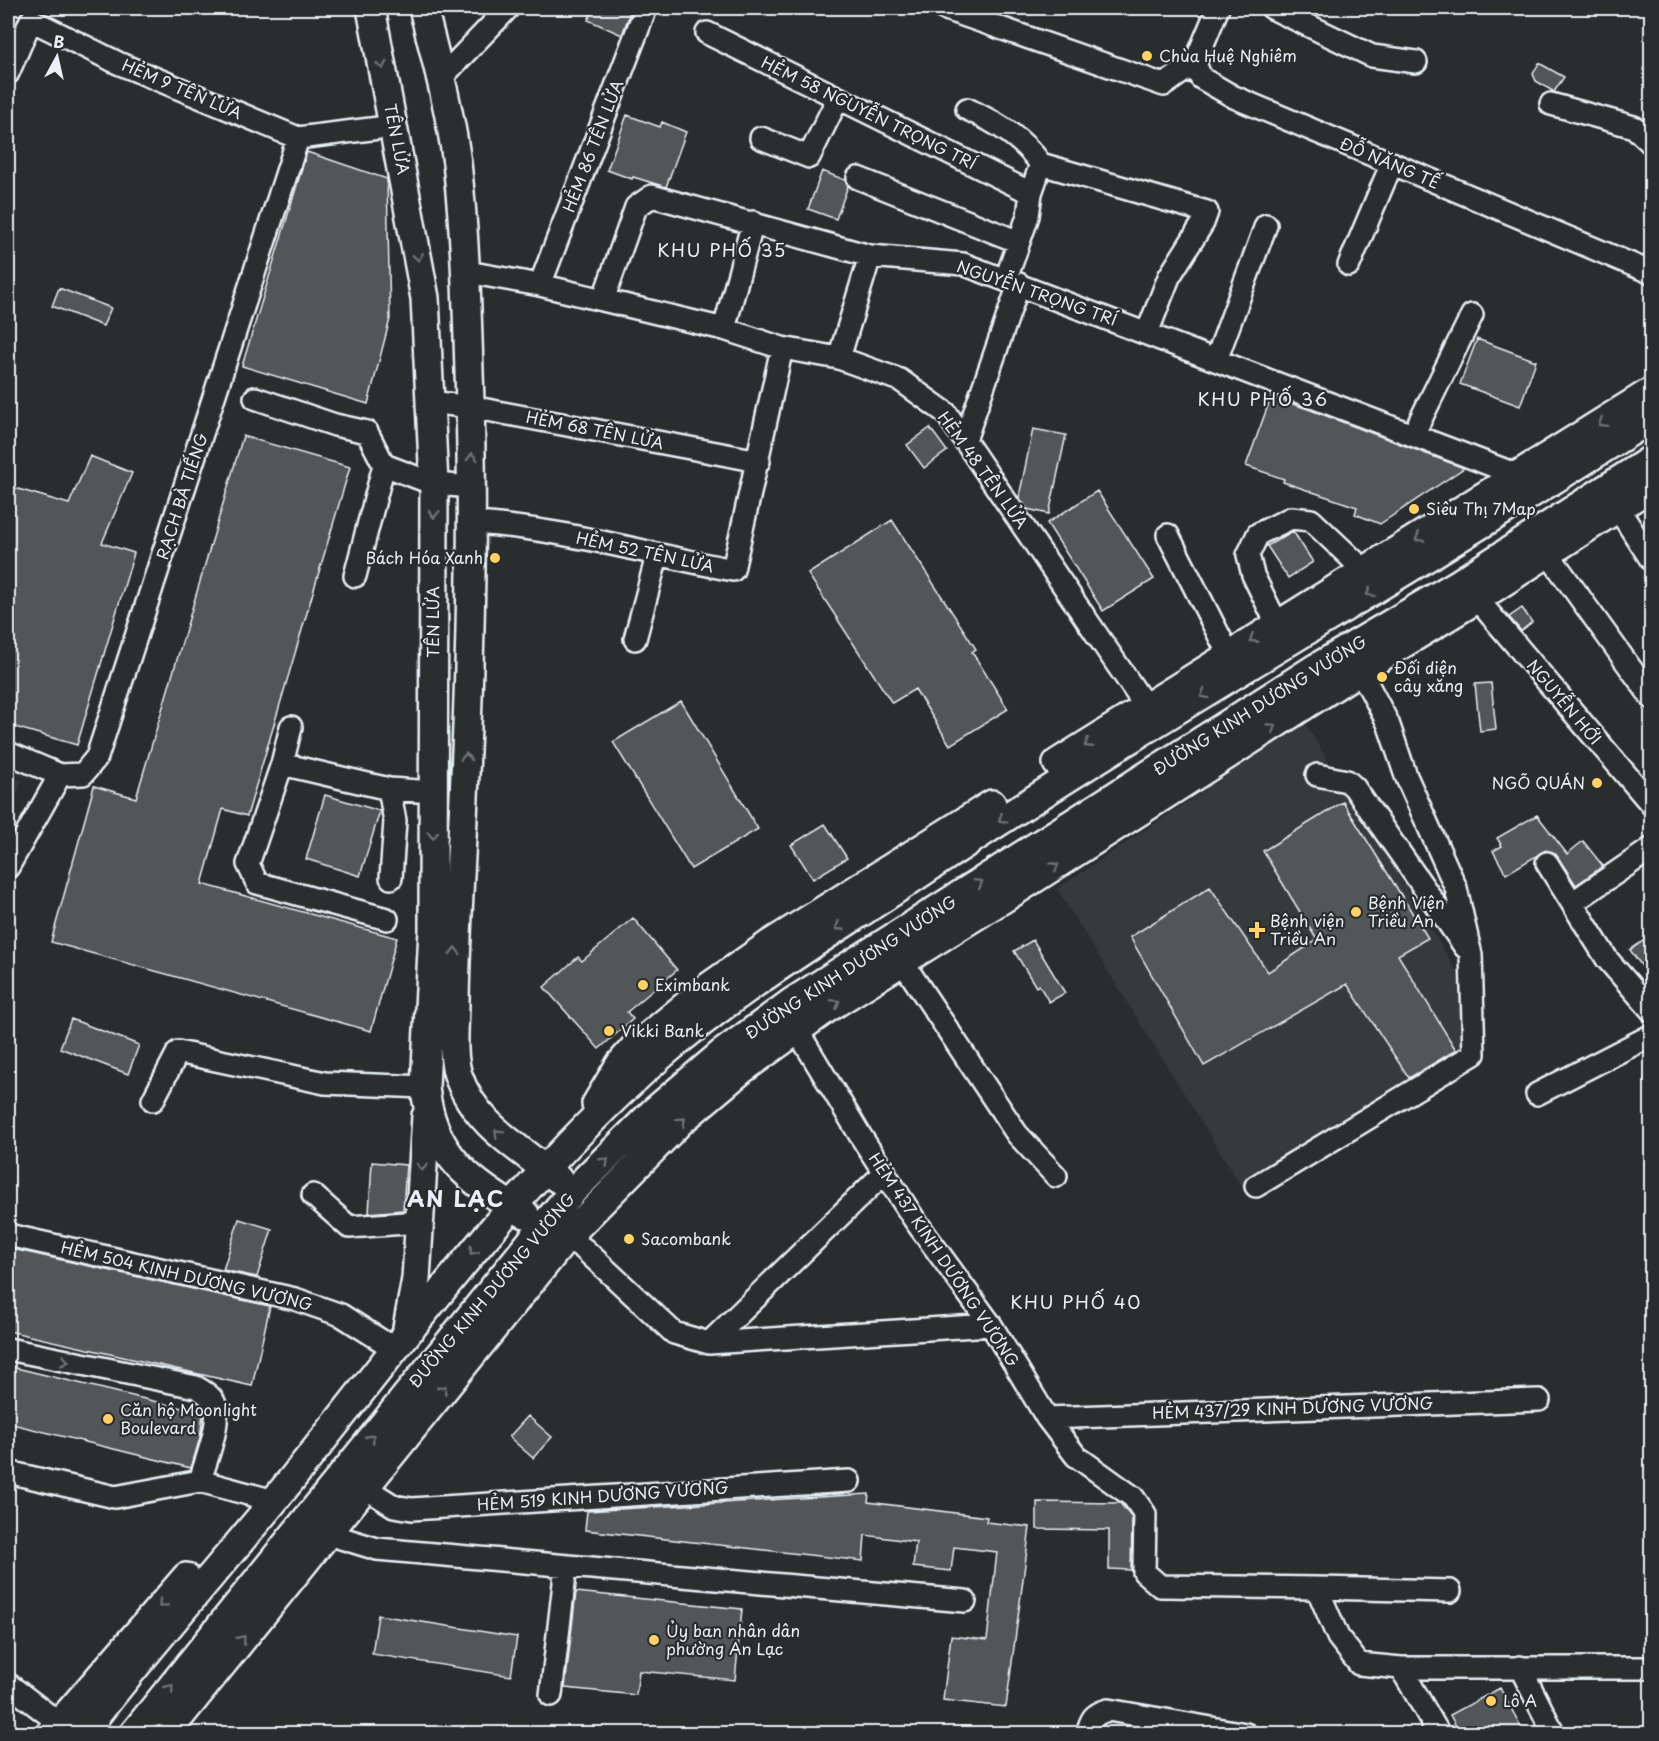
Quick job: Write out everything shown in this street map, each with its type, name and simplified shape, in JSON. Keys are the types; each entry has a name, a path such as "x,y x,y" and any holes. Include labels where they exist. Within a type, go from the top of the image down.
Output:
{"main road":[{"name":"TÊN LỬA","path":"371,8 395,126 425,298 434,484 433,930 426,1098 433,1127 446,1153 476,1183 556,1231"},
{"path":"423,8 441,78 457,161 466,272 471,407 474,523 465,777 456,941 455,1050 457,1072 475,1107 509,1143 594,1208"},
{"path":"1151,716 1229,655 1520,476 1652,391"},
{"path":"64,1730 204,1556 218,1546 237,1542 274,1501 400,1339 544,1168 663,1054 748,987 1041,784 1151,716 1545,486 1652,418"},
{"name":"ĐƯỜNG KINH DƯƠNG VƯƠNG","path":"556,1231 594,1208 680,1122 743,1069 797,1030 1360,670 1477,599 1547,552 1611,498 1652,459"},
{"path":"1520,476 1545,486"},
{"name":"ĐƯỜNG KINH DƯƠNG VƯƠNG","path":"133,1734 306,1519 354,1479 556,1231 573,1191 693,1076 792,1002 1317,667 1459,583 1611,498 1652,486"},
{"path":"1041,784 1081,849"},
{"path":"400,1339 416,1279 426,1098"},
{"path":"314,1448 354,1479"},
{"name":"ĐƯỜNG KINH DƯƠNG VƯƠNG","path":"166,1734 328,1534 354,1479"},
{"path":"274,1501 328,1534"}],"street":[{"path":"441,78 508,8"},
{"name":"HẺM 86 TÊN LỬA","path":"540,285 646,8"},
{"path":"943,8 1164,86 1195,63 1218,8"},
{"path":"1272,8 1372,56 1416,62"},
{"name":"HẺM 9 TÊN LỬA","path":"8,73 33,14 118,63 298,138 395,126"},
{"name":"HẺM 58 NGUYỄN TRỌNG TRÍ","path":"707,33 1031,194"},
{"name":"ĐỖ NĂNG TẾ","path":"1195,63 1201,78 1234,97 1652,273"},
{"path":"761,138 809,157 838,98"},
{"path":"1551,104 1634,127 1652,144"},
{"path":"967,109 1000,125 1029,148 1041,164 1207,212 1203,223 1169,277 1147,333"},
{"name":"RẠCH BÀ TIẾNG","path":"60,775 83,774 96,758 298,138"},
{"path":"1349,265 1392,163"},
{"path":"965,440 1012,282 1019,242 1041,164"},
{"path":"858,178 1019,242"},
{"name":"NGUYỄN TRỌNG TRÍ","path":"603,300 636,207 652,196 870,256 963,264 1520,476"},
{"path":"724,329 753,222"},
{"path":"1216,360 1266,225"},
{"path":"839,358 870,256"},
{"path":"466,272 540,285 603,300"},
{"name":"HẺM 48 TÊN LỬA","path":"603,300 724,329 782,348 839,358 900,380 946,413 1151,716"},
{"path":"1413,435 1472,315"},
{"name":"HẺM 52 TÊN LỬA","path":"474,523 522,526 657,556 734,570 782,348"},
{"path":"255,398 335,425 367,432 384,465 355,576"},
{"name":"HẺM 68 TÊN LỬA","path":"430,402 471,407 759,461"},
{"path":"384,465 434,484 473,487"},
{"path":"1611,498 1652,561"},
{"path":"1277,624 1253,575 1248,555 1258,534 1291,518 1311,520 1366,572"},
{"path":"1168,536 1229,655"},
{"path":"1547,552 1652,698"},
{"path":"635,639 657,556"},
{"name":"NGUYỄN HỚI","path":"1477,599 1652,805"},
{"path":"1256,1186 1474,1054 1471,954 1456,888 1406,776 1388,723 1360,670"},
{"path":"291,727 282,764 248,864 257,883 387,919"},
{"path":"8,753 60,775 8,867"},
{"path":"282,764 389,789 433,792"},
{"path":"1317,775 1347,782 1354,787 1471,954"},
{"path":"389,789 395,821 391,878"},
{"path":"1572,903 1652,848"},
{"path":"1547,863 1607,959 1652,1011"},
{"path":"902,961 1017,1134 1056,1176"},
{"name":"HẺM 437 KINH DƯƠNG VƯƠNG","path":"797,1030 914,1219 991,1325 1047,1418 1076,1456 1133,1497 1145,1514 1144,1572 1160,1586 1450,1590"},
{"path":"1537,1094 1652,1035"},
{"path":"153,1100 178,1052 325,1083 426,1098"},
{"path":"709,1343 885,1172"},
{"path":"313,1195 349,1227 420,1222"},
{"path":"556,1231 584,1249 674,1333 709,1343 991,1325"},
{"name":"HẺM 504 KINH DƯƠNG VƯƠNG","path":"8,1235 303,1302 400,1339"},
{"path":"8,1349 196,1387 210,1396 216,1405 217,1418 200,1482"},
{"name":"HẺM 437/29 KINH DƯƠNG VƯƠNG","path":"1047,1418 1539,1400"},
{"path":"8,1472 115,1497 200,1482 274,1501"},
{"name":"HẺM 519 KINH DƯƠNG VƯƠNG","path":"354,1479 394,1506 412,1509 849,1481"},
{"path":"328,1534 377,1549 965,1601"},
{"path":"551,1695 566,1566"},
{"path":"1317,1588 1338,1636 1359,1664 1401,1668 1652,1668"},
{"path":"1520,1667 1554,1734"},
{"path":"1401,1668 1439,1734"},
{"path":"8,1684 64,1730"},
{"path":"1087,1734 1091,1719 1098,1713 1108,1710 1246,1734"}],"shaded area":[{"name":"Bệnh viện Triều An","path":"1305,723 1457,972 1474,1070 1250,1200 1057,889"},
{"path":"8,774 22,781 8,815"}],"building":[{"path":"594,8 618,8 630,13 622,35 588,20"},
{"path":"1539,63 1564,77 1554,92 1536,81 1533,74"},
{"path":"627,115 660,127 662,122 686,132 666,187 607,170"},
{"path":"307,152 387,179 390,319 368,404 242,366"},
{"path":"822,171 845,180 848,186 836,219 808,209"},
{"path":"59,288 111,308 103,326 52,306"},
{"path":"1477,339 1536,361 1520,406 1460,384"},
{"path":"1271,397 1464,468 1380,524 1355,514 1357,507 1283,482 1284,479 1246,466"},
{"path":"930,428 947,451 924,468 907,445"},
{"path":"1033,429 1066,435 1049,514 1027,509 1019,497"},
{"path":"243,436 350,467 247,816 223,809 202,884 397,938 371,1031 51,942 94,786 136,798"},
{"path":"90,456 132,473 102,543 134,553 77,745 8,725 8,486 69,504"},
{"path":"1097,491 1154,579 1103,611 1047,523"},
{"path":"892,520 976,649 972,652 1008,709 950,745 915,689 892,703 808,574"},
{"path":"1293,531 1313,562 1288,578 1267,546"},
{"path":"1522,608 1532,622 1521,631 1509,617"},
{"path":"1491,683 1496,729 1480,731 1475,684"},
{"path":"681,701 758,829 691,869 613,742"},
{"path":"325,795 380,811 360,876 306,859"},
{"name":"Bệnh Viện Triều An","path":"1343,802 1428,938 1398,955 1456,1050 1409,1078 1347,984 1204,1066 1130,937 1210,887 1268,972 1317,940 1263,851"},
{"path":"1537,815 1567,854 1583,841 1603,866 1576,885 1557,856 1546,850 1506,874 1493,851 1502,846 1497,838"},
{"path":"825,824 847,858 813,879 791,845"},
{"path":"633,918 677,970 627,1012 633,1019 599,1049 544,987 578,957 582,961"},
{"path":"1652,935 1652,980 1630,950"},
{"path":"1033,940 1065,993 1049,1002 1039,985 1036,987 1014,951"},
{"path":"71,1019 139,1045 128,1074 60,1048"},
{"path":"372,1162 406,1165 403,1210 369,1213"},
{"path":"239,1219 272,1229 257,1277 223,1270"},
{"path":"8,1248 270,1306 252,1386 8,1331"},
{"name":"Căn hộ Moonlight Boulevard","path":"8,1366 203,1413 200,1438 191,1468 8,1423"},
{"path":"528,1416 552,1437 533,1458 509,1437"},
{"path":"869,1494 868,1502 987,1517 986,1522 1030,1527 1006,1707 943,1700 951,1636 987,1640 997,1552 954,1547 951,1571 913,1567 916,1542 865,1535 863,1561 585,1530 587,1511"},
{"path":"1037,1502 1120,1503 1132,1518 1131,1570 1109,1569 1109,1530 1037,1529"},
{"name":"Ủy ban nhân dân phường An Lạc","path":"576,1592 742,1609 735,1680 639,1671 636,1695 565,1688"},
{"path":"378,1615 517,1637 511,1676 372,1654"},
{"name":"Lô A","path":"1500,1688 1525,1734 1460,1734 1450,1715"}],"place":[{"name":"Chùa Huệ Nghiêm","path":"1147,56"},
{"name":"Siêu Thị 7Map","path":"1414,509"},
{"name":"Bách Hóa Xanh","path":"495,558"},
{"name":"Đối diện cây xăng","path":"1382,677"},
{"name":"NGÕ QUÁN","path":"1597,783"},
{"name":"Bệnh Viện Triều An","path":"1356,912"},
{"name":"Bệnh viện Triều An","path":"1257,930"},
{"name":"Eximbank","path":"643,985"},
{"name":"Vikki Bank","path":"609,1031"},
{"name":"Sacombank","path":"629,1239"},
{"name":"Căn hộ Moonlight Boulevard","path":"108,1419"},
{"name":"Ủy ban nhân dân phường An Lạc","path":"654,1640"},
{"name":"Lô A","path":"1491,1701"}],"district":[{"name":"KHU PHỐ 35","path":"722,251"},
{"name":"KHU PHỐ 36","path":"1263,400"},
{"name":"AN LẠC","path":"456,1199"},
{"name":"KHU PHỐ 40","path":"1076,1303"}]}
